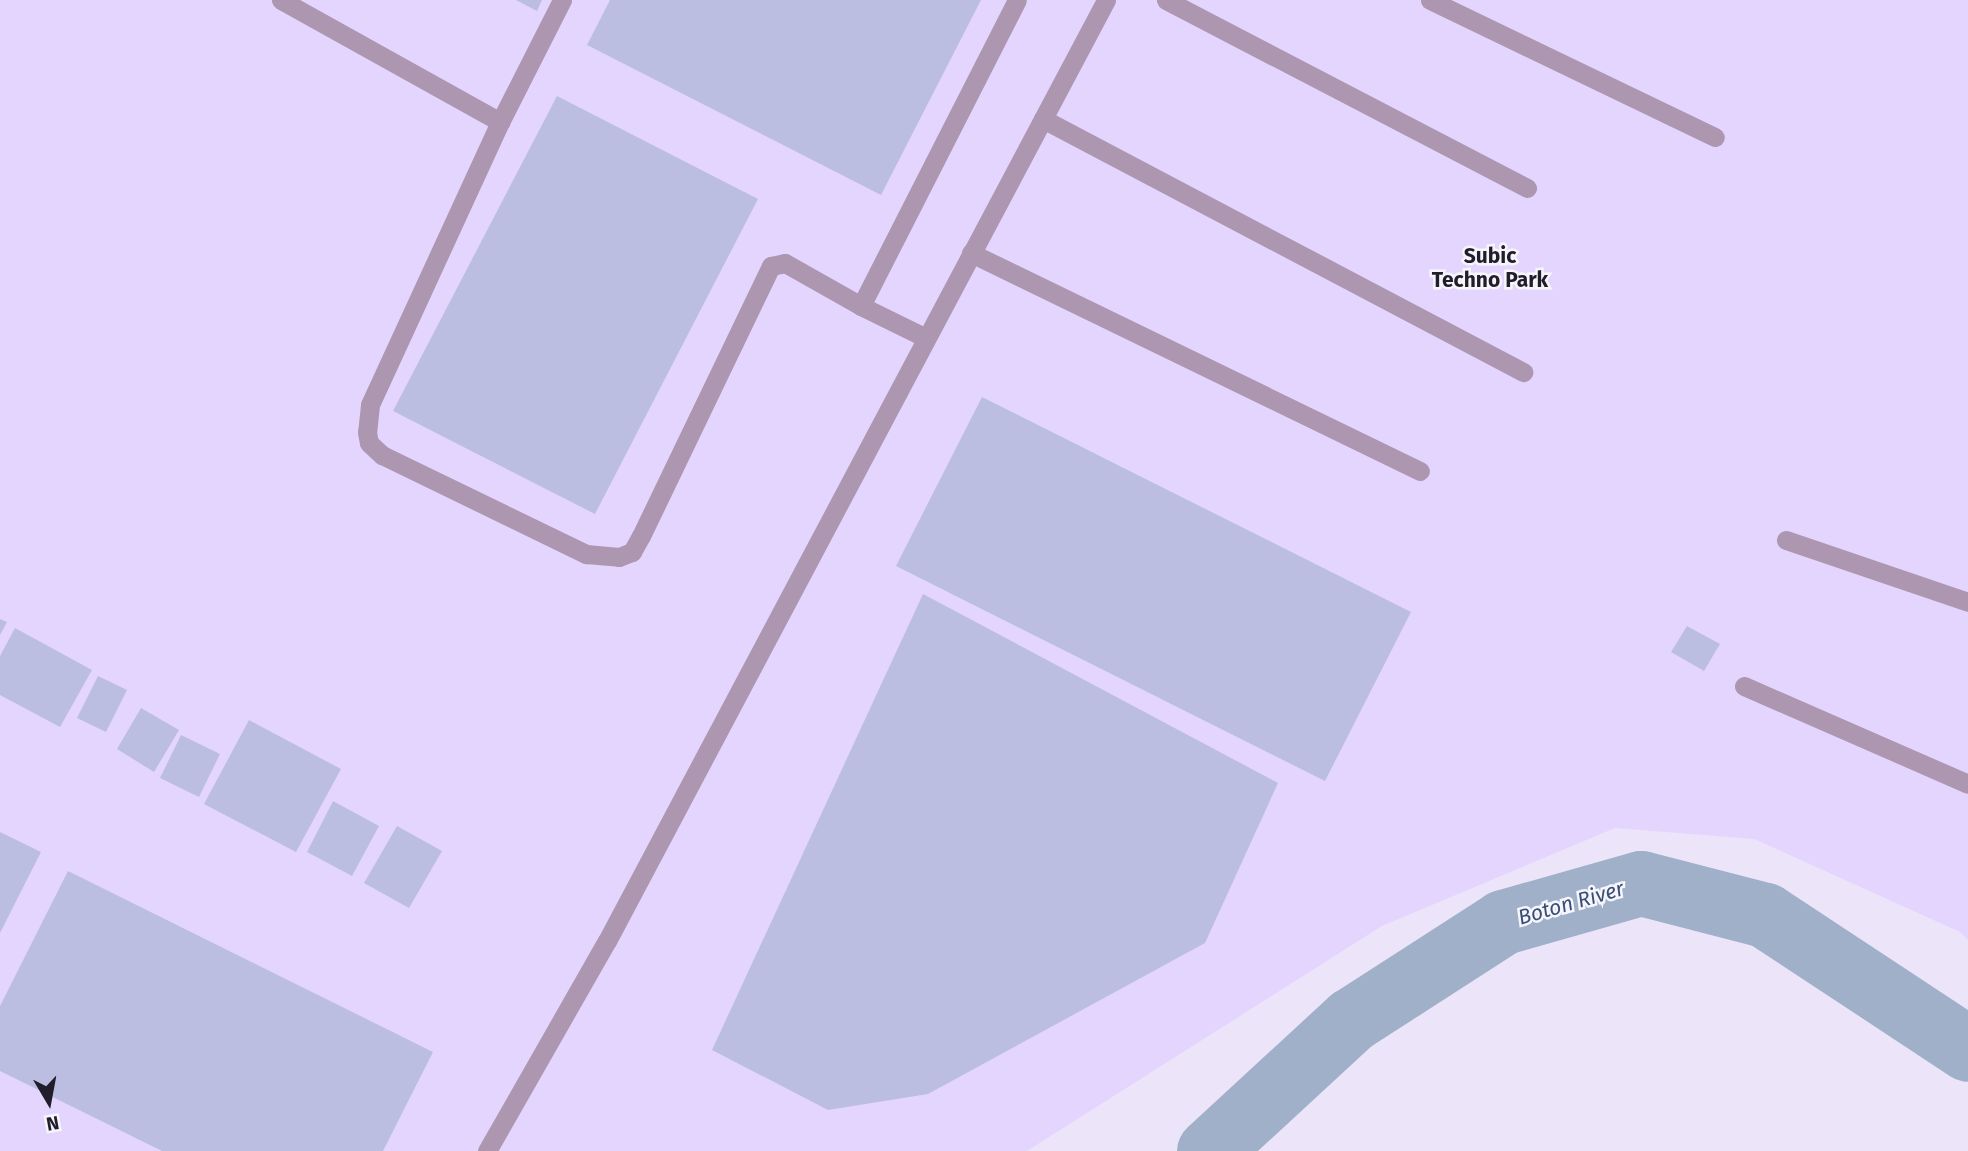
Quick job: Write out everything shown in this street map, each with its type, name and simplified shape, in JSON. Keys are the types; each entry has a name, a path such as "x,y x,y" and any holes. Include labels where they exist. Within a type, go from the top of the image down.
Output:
{"lane":[{"path":"281,0 500,122"},
{"path":"562,0 500,122 370,405 369,443 383,455 586,554 619,557 632,552 641,536 771,266 785,263 861,306 926,338"},
{"path":"861,306 1017,0"},
{"path":"487,1151 607,941 1106,0"},
{"path":"1166,0 1527,188"},
{"path":"1430,0 1715,136"},
{"path":"1043,119 1523,372"},
{"path":"971,253 1420,471"},
{"path":"1786,540 1968,602"},
{"path":"1744,686 1968,784"}],"shaded area":[{"name":"Subic Techno Park","path":"0,0 1968,0 1968,940 1960,932 1754,839 1615,828 1382,926 1027,1151 0,1151"}],"building":[{"path":"516,0 542,0 537,11"},
{"path":"610,0 981,0 881,195 587,45"},
{"path":"557,96 758,199 595,514 393,411"},
{"path":"982,397 1411,612 1325,781 896,566"},
{"path":"923,594 1278,783 1205,943 928,1094 828,1110 712,1050"},
{"path":"0,619 7,622 0,635"},
{"path":"1687,626 1720,644 1704,671 1671,652"},
{"path":"15,628 92,670 60,727 0,695 0,656"},
{"path":"98,676 127,690 106,732 77,718"},
{"path":"141,708 179,730 154,772 117,749"},
{"path":"249,720 341,769 296,852 204,804"},
{"path":"181,735 220,754 199,797 160,778"},
{"path":"333,801 379,826 352,876 307,852"},
{"path":"397,826 442,851 409,908 364,883"},
{"path":"0,832 41,852 0,933"},
{"path":"68,871 433,1052 383,1151 162,1151 0,1071 0,1006"}],"waterway":[{"name":"Boton River","path":"1209,1151 1351,1020 1503,922 1641,883 1765,915 1968,1049"}],"district":[{"name":"Subic Techno Park","path":"1490,268"}]}
